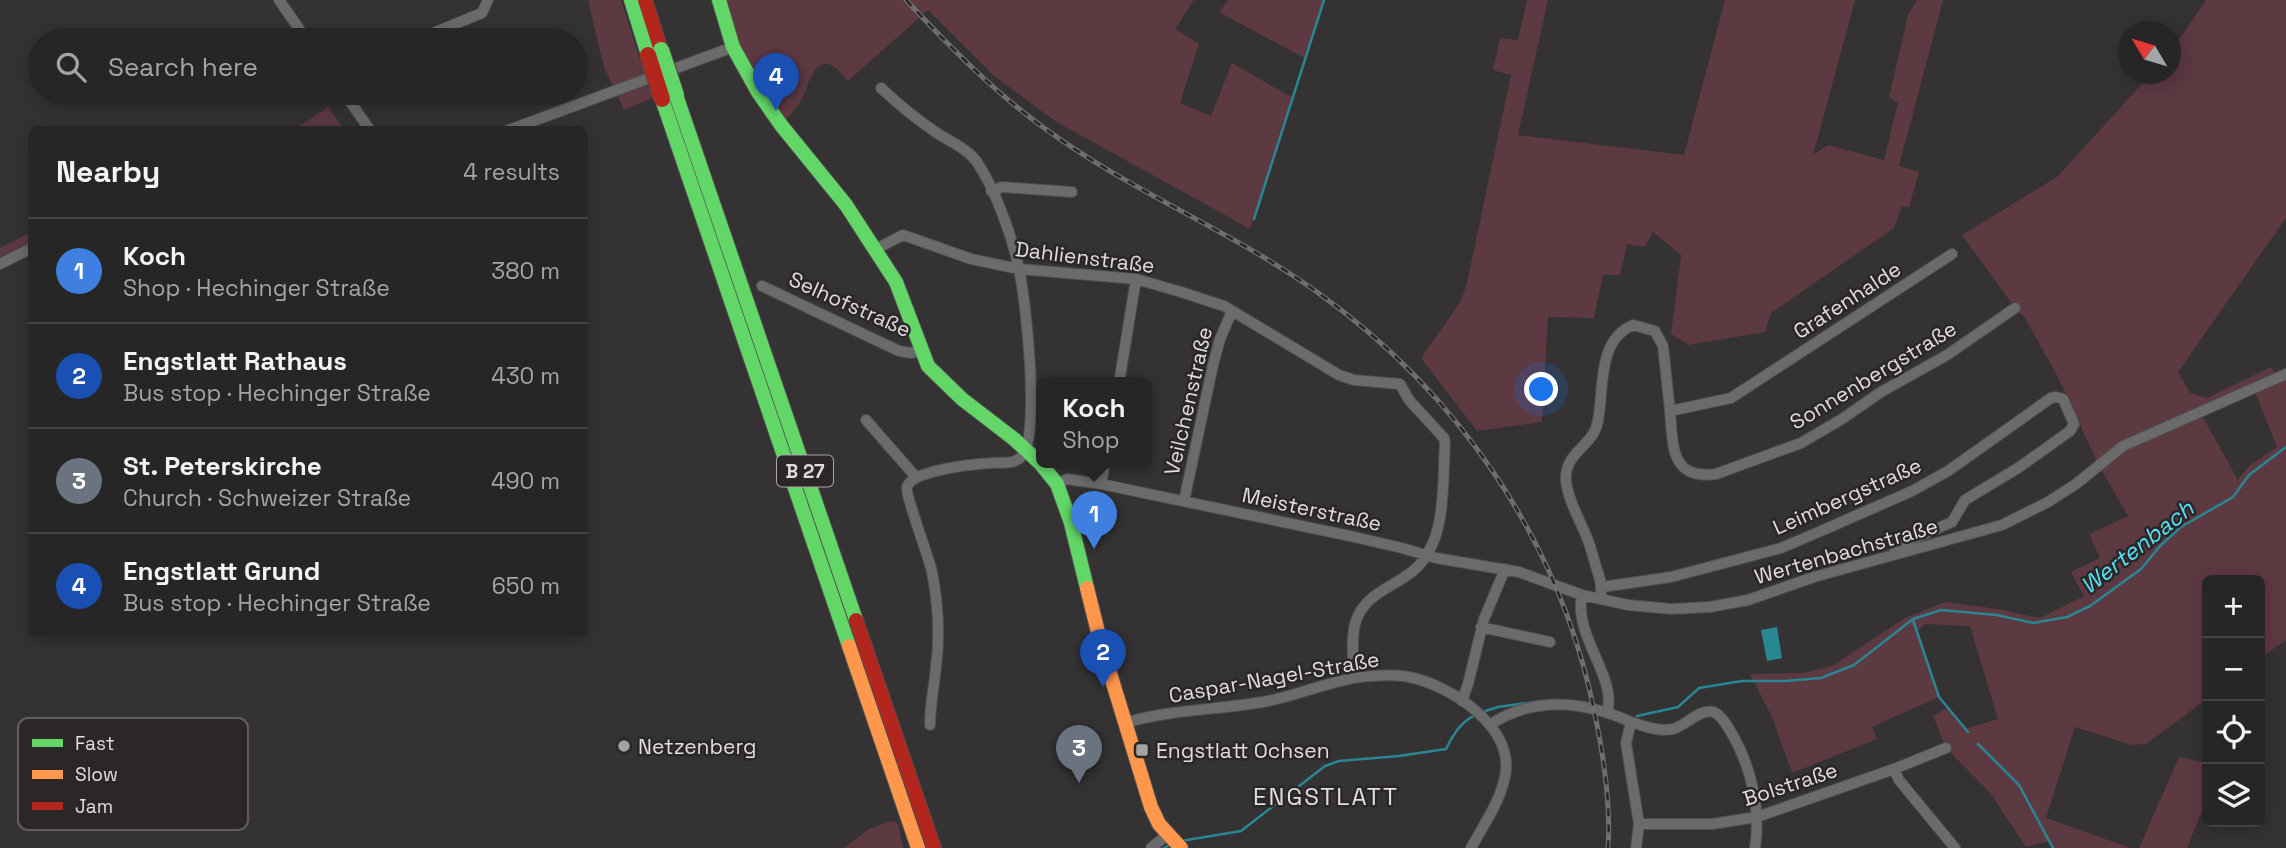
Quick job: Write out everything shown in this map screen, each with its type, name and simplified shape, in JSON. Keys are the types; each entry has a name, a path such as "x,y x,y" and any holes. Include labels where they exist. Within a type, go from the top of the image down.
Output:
{"main road":[{"name":"B 27","path":"631,0 654,52 918,848"},
{"name":"B 27","path":"645,0 654,52"},
{"path":"719,0 733,47 758,92 781,125 846,205 896,282 928,366 1036,461"},
{"name":"B 27","path":"669,97 934,848"},
{"path":"1042,468 1057,484 1072,523 1101,644 1151,807 1175,843"}],"street":[{"path":"278,0 298,28"},
{"path":"445,28 482,13 488,0"},
{"path":"588,101 733,47"},
{"path":"881,88 904,109 971,155 978,163 1003,215 1019,269 1030,368 1031,429 1027,451 1021,458 1012,462 987,463 916,477 910,481 906,495 932,571 938,612 938,649 930,725"},
{"path":"352,105 367,126"},
{"path":"520,126 576,105"},
{"path":"991,191 1002,187 1072,191"},
{"name":"Dahlienstraße","path":"876,250 903,235 971,260 1019,269 1136,279 1223,306 1339,375 1354,380 1400,384 1409,400 1444,438 1445,443 1438,529 1426,555"},
{"path":"0,264 28,250"},
{"name":"Grafenhalde","path":"1670,411 1731,398 1952,254"},
{"path":"1120,377 1136,279"},
{"name":"Selhofstraße","path":"762,286 900,351 921,351"},
{"name":"Sonnenbergstraße","path":"1601,593 1590,545 1566,480 1570,458 1595,432 1609,348 1619,332 1639,325 1654,331 1663,346 1673,445 1679,463 1693,474 1703,476 1716,474 1801,443 1881,392 1947,355 2015,308"},
{"name":"Veilchenstraße","path":"1184,501 1213,365 1232,311"},
{"name":"Wertenbachstraße","path":"1558,587 1582,595 1601,593 1671,610 1748,600 1814,578 2003,525 2076,484 2123,446 2286,374"},
{"name":"Leimbergstraße","path":"1601,593 1781,548 1833,527 1912,491 1948,471 2051,398 2063,399 2074,424 2070,431 2018,468 1965,500 1952,522 1906,542 1891,556"},
{"path":"866,420 916,477"},
{"path":"1101,484 1104,468"},
{"name":"Meisterstraße","path":"1057,484 1067,478 1184,501 1426,555 1519,572 1558,587"},
{"path":"1354,677 1355,623 1361,609 1375,594 1415,570 1426,555"},
{"path":"1462,701 1481,627 1505,569"},
{"path":"1582,595 1582,624 1610,697 1607,712"},
{"path":"1481,627 1550,642"},
{"name":"Caspar-Nagel-Straße","path":"1125,723 1137,719 1269,701 1354,677 1409,677 1441,689 1474,709 1488,721 1503,748 1506,769 1498,797 1471,848"},
{"path":"1488,721 1539,706 1575,705 1665,730 1676,728 1706,712 1715,713 1728,727 1749,774 1757,817 1755,848"},
{"path":"1630,722 1626,743 1639,824 1636,848"},
{"name":"Bolstraße","path":"1639,824 1712,824 1757,817 1946,748"},
{"path":"1894,769 1899,780 1955,848"},
{"path":"1151,848 1175,843"}],"shaded area":[{"path":"588,0 621,0 652,98 624,110 604,67"},
{"path":"719,0 1194,0 1175,29 1199,44 1180,103 1211,116 1232,63 1293,98 1250,229 1055,121 993,75 928,10 848,81 829,64 817,68 800,103 781,125 769,110"},
{"path":"1228,0 1324,0 1306,59 1219,12"},
{"path":"1527,0 1548,0 1518,135 1684,155 1725,0 1855,0 1813,155 1828,145 1884,160 1898,103 1889,97 1908,15 1917,0 1943,0 1899,166 1919,172 1909,207 1902,206 1894,228 1771,313 1765,332 1689,345 1671,334 1681,255 1653,232 1644,247 1627,244 1620,275 1603,275 1594,318 1548,317 1542,422 1477,431 1421,358 1459,304 1466,287 1511,75 1493,70 1500,38 1518,40"},
{"path":"2206,0 2286,0 2286,218 2178,372 2190,393 2207,398 2271,367 2278,378 2286,374 2286,640 2265,655 2265,575 2202,575 2202,703 2146,744 2132,745 2075,727 2046,818 2131,848 2053,848 2050,841 2026,847 1991,794 1946,748 1933,716 1947,708 1965,729 1998,719 1970,626 1925,624 1917,631 1939,697 1872,727 1877,739 1792,773 1772,717 1750,674 1804,673 1832,666 1905,618 1945,602 2040,618 2084,596 2071,572 2100,558 2089,534 2128,516 2099,466 2059,379 2025,318 1962,235 2057,177 2142,84 2181,84 2181,36","holes":["2254,390 2277,447 2249,466 2238,480 2200,412"]},
{"path":"328,107 342,126 300,126"},
{"path":"28,234 28,250 0,264 0,248"},
{"path":"2179,757 2202,762 2202,811 2187,848 2139,848"},
{"path":"891,821 896,822 899,827 903,848 844,848 869,829"}],"water":[{"path":"1777,627 1782,658 1767,661 1761,630"}],"waterway":[{"path":"1254,219 1324,0"},
{"name":"Wertenbach","path":"1637,716 1678,707 1699,688 1742,681 1821,678 1854,665 1913,619 1941,610 1997,615 2033,623 2067,617 2090,606 2141,569 2160,546 2181,527 2233,497 2249,475 2286,447"},
{"path":"1913,620 1939,697 1968,732"},
{"name":"Wertenbach","path":"1482,712 1534,702"},
{"name":"Wertenbach","path":"1181,841 1241,831 1325,766 1339,761 1446,749 1462,725 1476,715"},
{"path":"1978,744 2019,785 2053,848"},
{"name":"Wertenbach","path":"1164,848 1172,844"}],"railway":[{"path":"906,0 974,69 1009,101 1047,130 1113,173 1251,250 1317,292 1368,332 1416,377 1458,425 1496,477 1530,532 1557,591 1579,652 1604,764 1608,798 1608,848"}],"traffic: fast":[{"path":"631,0 648,55"},
{"path":"719,0 733,47 758,92 781,125 846,205 896,282 928,366 962,399 1036,459"},
{"path":"661,50 676,95"},
{"path":"676,95 856,620"},
{"path":"662,99 849,646"},
{"path":"1044,468 1057,484 1071,523 1087,588"}],"traffic: slow":[{"path":"1087,588 1101,644 1151,807 1159,824 1181,848"},
{"path":"849,646 918,848"}],"traffic: jam":[{"path":"645,0 661,50"},
{"path":"648,55 662,99"},
{"path":"856,620 934,848"}],"place":[{"name":"Engstlatt Grund","path":"776,111"},
{"name":"Koch","path":"1094,549"},
{"name":"Engstlatt Rathaus","path":"1103,687"},
{"name":"Netzenberg","path":"624,746"},
{"name":"Engstlatt Ochsen","path":"1142,750"},
{"name":"St. Peterskirche","path":"1079,783"}],"district":[{"name":"ENGSTLATT","path":"1326,796"}]}
